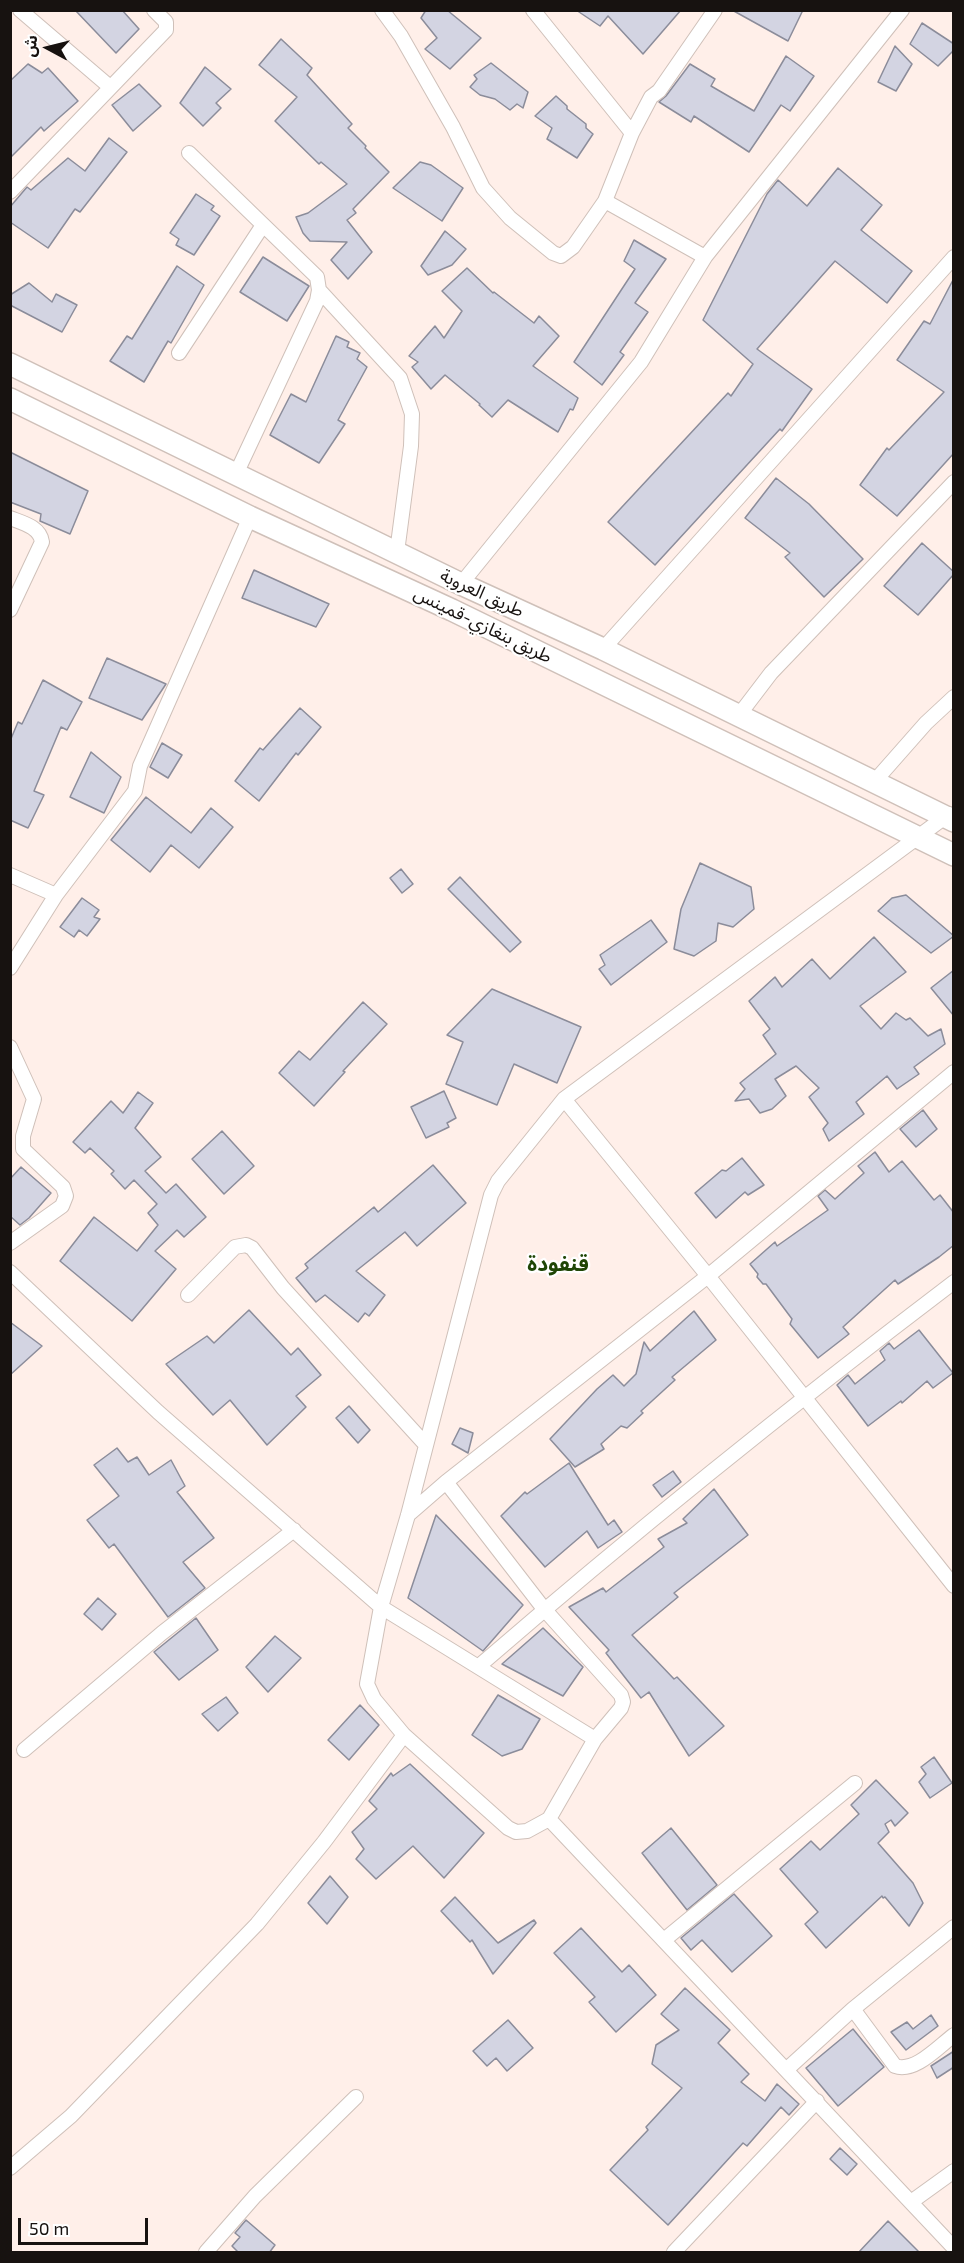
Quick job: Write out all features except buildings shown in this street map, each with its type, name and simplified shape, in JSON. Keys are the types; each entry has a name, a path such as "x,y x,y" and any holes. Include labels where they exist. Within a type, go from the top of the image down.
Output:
{"main road":[{"name":"طريق العروبة","path":"10,364 460,584 603,649 874,782 951,816"},
{"name":"طريق بنغازي-قمينس","path":"10,399 250,517 452,610 954,855"}],"street":[{"path":"20,10 110,87"},
{"path":"11,190 166,30 166,22 154,10"},
{"path":"382,10 401,36 453,127 483,188 510,218 553,253 561,256 567,254 573,247 605,201 632,133 651,97 659,91 715,10"},
{"path":"533,10 632,133"},
{"path":"460,584 641,362 705,257 902,10"},
{"path":"189,153 316,277 319,290 317,301 236,474"},
{"path":"605,201 705,257"},
{"path":"179,353 263,225"},
{"path":"603,649 954,257"},
{"path":"319,290 400,378 412,414 411,446 397,552"},
{"path":"739,715 771,673 954,482"},
{"path":"10,968 56,895 135,791 140,766 250,517"},
{"path":"10,518 36,529 41,535 42,542 10,610"},
{"path":"874,782 926,723 954,697"},
{"path":"446,1482 544,1609 621,1695 623,1702 621,1708 595,1739 549,1819 527,1831 516,1832 508,1828 404,1735 374,1699 366,1684 381,1607 408,1515 491,1195 498,1181 564,1099 917,837 951,816"},
{"path":"10,875 56,895"},
{"path":"10,1047 34,1099 23,1136 23,1149 63,1187 66,1196 62,1206 10,1243"},
{"path":"408,1515 446,1482 708,1276 954,1072"},
{"path":"564,1099 954,1586"},
{"path":"188,1295 235,1247 246,1245 252,1248 283,1288 426,1445"},
{"path":"10,1272 158,1412 381,1607 595,1739"},
{"path":"479,1666 544,1609 803,1397 954,1282"},
{"path":"24,1750 162,1633 294,1530"},
{"path":"10,2168 71,2116 257,1924 324,1842 404,1735"},
{"path":"664,1940 855,1783"},
{"path":"549,1819 954,2248"},
{"path":"786,2070 853,2009 954,1927"},
{"path":"853,2009 895,2066 911,2067 954,2035"},
{"path":"206,2253 255,2196 356,2097"},
{"path":"674,2253 817,2101"},
{"path":"911,2202 954,2171"}],"district":[{"name":"قنفودة","path":"558,1264"}]}
